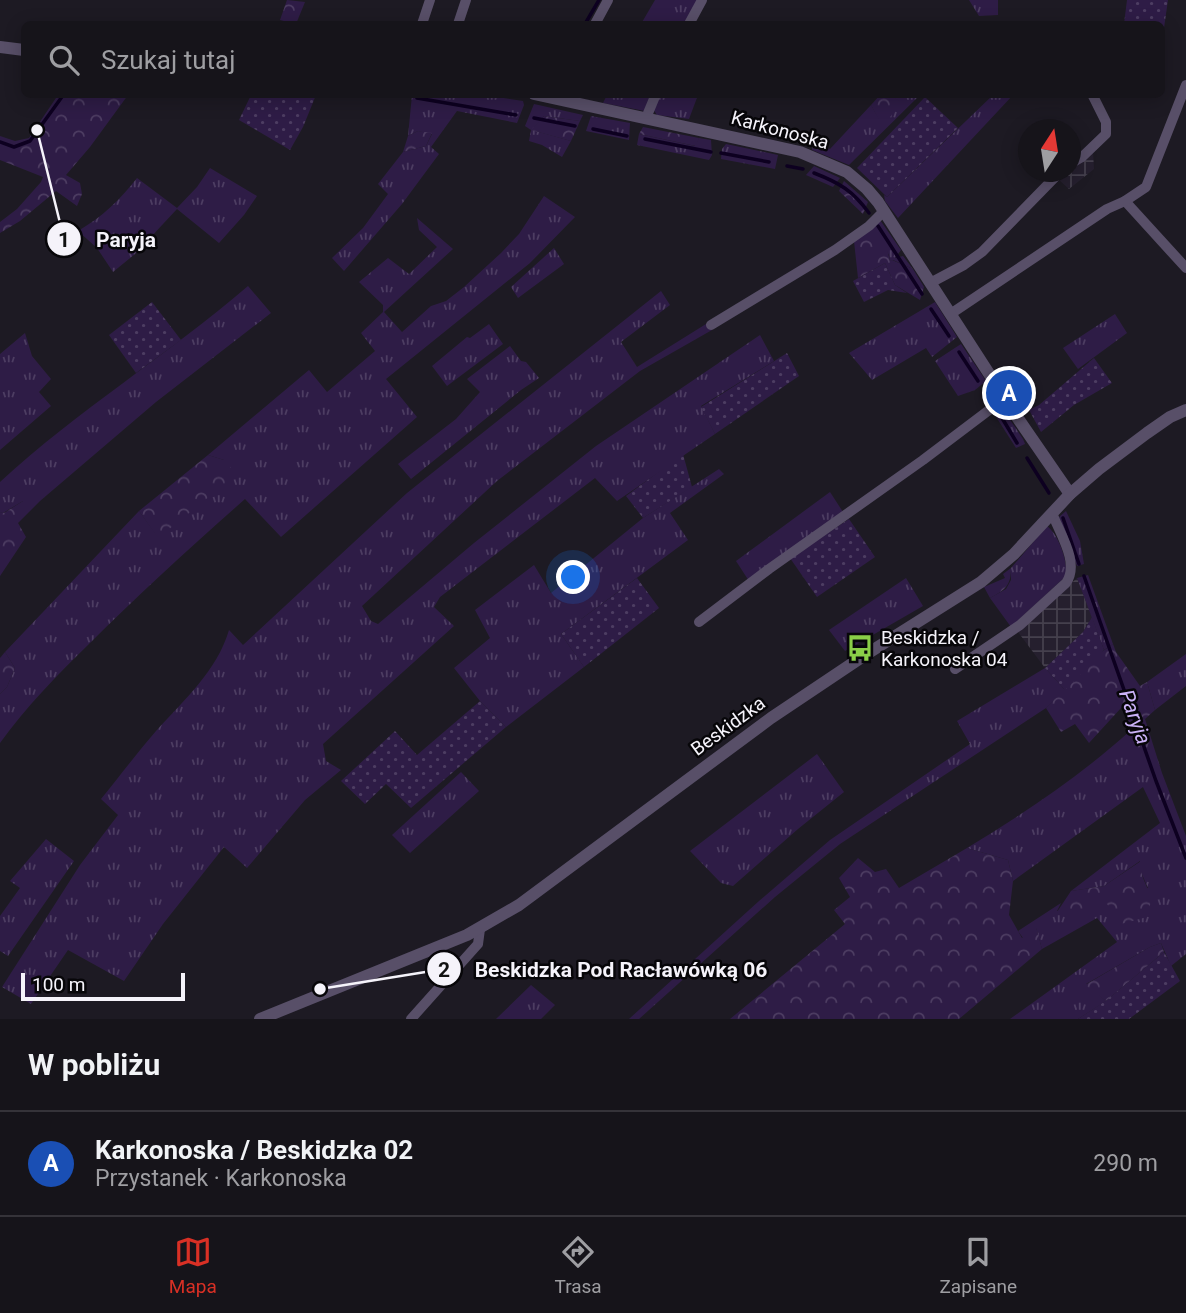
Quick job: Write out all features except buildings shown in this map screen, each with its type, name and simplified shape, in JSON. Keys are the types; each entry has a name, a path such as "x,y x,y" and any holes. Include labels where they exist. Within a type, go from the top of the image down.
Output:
{"street":[{"path":"423,21 430,0"},
{"path":"459,21 466,0"},
{"path":"596,21 607,0"},
{"path":"691,21 702,0"},
{"path":"0,47 21,50"},
{"path":"952,313 1107,209 1146,187 1186,85"},
{"name":"Karkonoska","path":"569,98 775,146 818,158 853,176 884,211 1070,494"},
{"path":"646,118 654,98"},
{"path":"1081,158 1106,134 1106,122 1094,98"},
{"path":"932,282 982,252 1050,182"},
{"path":"1125,201 1186,268"},
{"path":"711,326 835,250 869,226 884,211"},
{"path":"699,622 1005,398"},
{"name":"Beskidzka","path":"260,1019 480,929 540,890 797,700 981,582 1014,554 1070,494 1147,433 1186,410"},
{"path":"955,669 1020,625 1066,583 1072,574 1072,562 1052,513"},
{"path":"411,1019 478,944 480,929"}],"shaded area":[{"path":"1093,152 1094,169 1081,179 1081,160"},
{"path":"1061,182 1078,182 1069,189"},
{"path":"1077,578 1092,617 1083,632 1045,668 1018,632"}],"green space":[{"path":"287,0 305,2 297,21 280,20"},
{"path":"655,0 698,0 687,21 643,21"},
{"path":"969,0 998,0 998,15 979,16"},
{"path":"1127,0 1168,0 1165,21 1124,21"},
{"path":"56,98 126,98 66,175 80,183 82,194 77,206 56,191 20,221 0,233 0,222 17,209 43,177 0,160 0,136 15,141 29,138"},
{"path":"250,98 315,98 290,150 239,120"},
{"path":"412,98 503,98 523,101 517,123 457,111 431,147 439,154 402,204 344,271 332,258 363,228 388,194 378,184 403,152 426,146 432,134 418,131 408,136"},
{"path":"606,98 651,98 645,111 603,103"},
{"path":"658,98 697,98 689,119 657,115 653,109"},
{"path":"877,98 895,98 901,102 888,120 879,120 871,105"},
{"path":"895,98 917,98 849,165 812,150 814,143 830,149 871,105 879,119 900,102"},
{"path":"924,98 958,128 887,197 857,168"},
{"path":"990,98 1010,98 898,218 885,201 884,195 887,197"},
{"path":"534,104 583,115 580,121 544,116 532,130 571,141 562,157 529,141 531,130 525,126"},
{"path":"544,116 580,121 571,141 531,130"},
{"path":"591,116 630,123 629,140 586,131"},
{"path":"643,127 699,138 696,146 639,134"},
{"path":"418,131 432,133 426,146 403,152 408,136"},
{"path":"639,134 695,146 699,138 711,140 712,155 709,160 637,145"},
{"path":"726,144 778,155 775,169 721,159 722,149"},
{"path":"814,166 840,178 833,187 806,175"},
{"path":"210,168 257,196 219,243 177,209 135,254 113,272 97,248 78,231 110,208 137,178 177,208"},
{"path":"844,181 868,202 863,214 839,191"},
{"path":"544,196 575,217 530,263 386,379 417,417 281,537 245,499 77,656 31,704 0,743 0,694 7,687 15,668 5,652 139,511 158,537 224,460 208,455 309,370 327,392 375,351 361,333 383,312 383,305 359,282 388,258 409,274 437,247 419,230 417,218 453,249 384,312 402,332 431,306 446,301 464,287 501,253 519,234"},
{"path":"880,220 901,250 895,258 903,256 913,269 890,261 873,226"},
{"path":"873,226 885,241 890,261 913,269 924,287 920,300 895,285 885,263 858,278 854,241"},
{"path":"554,248 564,264 518,298 511,287"},
{"path":"885,263 895,285 907,293 888,290 864,302 853,281"},
{"path":"248,286 271,313 156,402 40,501 23,501 3,513 0,512 0,482 60,431"},
{"path":"661,291 670,305 621,342 637,367 706,324 712,330 640,371 497,481 362,606 371,621 378,624 596,446 760,335 774,361 701,406 715,434 617,501 595,478 440,597 434,607 454,626 323,744 326,761 341,770 305,800 247,868 224,847 163,924 124,981 68,950 31,1004 2,987 80,865 118,815 101,799 208,672 224,645 229,630 243,645 407,493"},
{"path":"152,302 181,340 136,373 109,335"},
{"path":"935,302 957,337 932,357 926,348 872,380 849,353"},
{"path":"1115,314 1127,333 1078,369 1063,348"},
{"path":"489,324 503,344 447,386 432,366 467,337 470,338"},
{"path":"25,333 32,356 51,379 39,392 51,406 0,450 0,354"},
{"path":"961,344 986,381 975,390 958,396 935,361"},
{"path":"510,346 539,378 411,479 398,464 456,419 480,392 467,379"},
{"path":"787,353 799,376 715,434 701,407"},
{"path":"1094,358 1112,383 1074,405 1041,432 1029,410 1039,405"},
{"path":"1002,408 1025,444 1016,448 993,412"},
{"path":"683,454 692,487 643,518 626,496"},
{"path":"208,455 224,460 232,469 225,484 158,538 139,511"},
{"path":"719,469 724,474 670,513 688,540 561,634 584,667 506,727 480,701 454,668 490,638 475,610 534,565 551,593 643,518"},
{"path":"830,492 843,512 749,581 736,561"},
{"path":"23,501 40,501 18,523 26,537 0,576 0,512 4,513"},
{"path":"1066,511 1080,541 1084,564 1077,566 1059,517"},
{"path":"849,519 875,557 817,597 790,558"},
{"path":"1047,526 1062,549 1066,576 1011,627 990,598 1006,589 1011,580 1011,568"},
{"path":"1011,568 1006,587 990,598 984,587 1005,578 1003,574"},
{"path":"1088,575 1113,644 1104,650 1077,578"},
{"path":"637,578 659,608 584,667 561,634"},
{"path":"906,578 923,606 845,651 829,630"},
{"path":"1092,617 1104,650 1065,690 1045,668 1083,632"},
{"path":"1113,644 1140,686 1147,682 1155,710 1145,719 1121,708 1089,743 1075,724 1061,732 1046,708 1100,653"},
{"path":"5,652 15,668 7,687 0,694 0,658"},
{"path":"1186,654 1186,686 1155,710 1147,682"},
{"path":"1045,668 1065,690 1046,708 840,844 775,897 639,1019 629,1019 830,840 970,744 957,721"},
{"path":"480,701 506,727 411,808 386,784 365,804 341,781 395,731 417,755"},
{"path":"1125,708 1145,719 1186,836 1186,954 1171,966 1161,943 1086,984 1106,1001 1078,1019 1010,1019 1117,942 1097,918 1042,949 1036,928 1023,938 1018,931 1061,903 1057,911 1148,888 1140,870 1140,861 1104,886 1071,891 1160,823 1143,787 1013,881 1008,860 967,848 1051,793 1130,731"},
{"path":"817,754 844,792 733,886 721,883 690,851"},
{"path":"461,772 479,791 410,853 392,835"},
{"path":"46,839 74,861 8,956 0,951 0,916 20,888 10,881"},
{"path":"967,848 1008,860 1013,881 1009,915 1022,938 1036,927 1042,949 959,1019 730,1019 845,924 834,910 850,897 839,878 858,858 875,872 886,869 899,888"},
{"path":"1141,861 1142,875 1150,900 1147,917 1121,924 1105,901 1086,920 1057,912 1071,891 1104,886"},
{"path":"1161,943 1164,952 1106,1001 1085,985 1150,947"},
{"path":"1164,952 1180,981 1129,1019 1078,1019 1107,1000"},
{"path":"531,985 555,1005 541,1019 496,1019"}],"waterway":[{"path":"587,21 599,0"},
{"name":"Paryja","path":"0,142 14,147 30,141 61,98"},
{"name":"Paryja","path":"417,98 516,115"},
{"name":"Paryja","path":"534,118 575,126"},
{"name":"Paryja","path":"593,129 627,136"},
{"name":"Paryja","path":"645,139 711,152"},
{"name":"Paryja","path":"721,153 769,162"},
{"name":"Paryja","path":"787,166 803,169"},
{"name":"Paryja","path":"814,173 845,188 869,213"},
{"name":"Paryja","path":"878,226 922,294"},
{"name":"Paryja","path":"931,309 949,336"},
{"name":"Paryja","path":"959,352 978,381"},
{"name":"Paryja","path":"986,394 991,401"},
{"name":"Paryja","path":"999,413 1017,443"},
{"name":"Paryja","path":"1027,458 1049,493"},
{"name":"Paryja","path":"1063,518 1079,564"},
{"name":"Paryja","path":"1084,576 1186,858"}],"place":[{"name":"Paryja","path":"37,130"},
{"name":"Karkonoska / Beskidzka 02","path":"1009,393"},
{"name":"Beskidzka / Karkonoska 04","path":"860,648"},
{"name":"Beskidzka Pod Racławówką 06","path":"320,989"}]}
